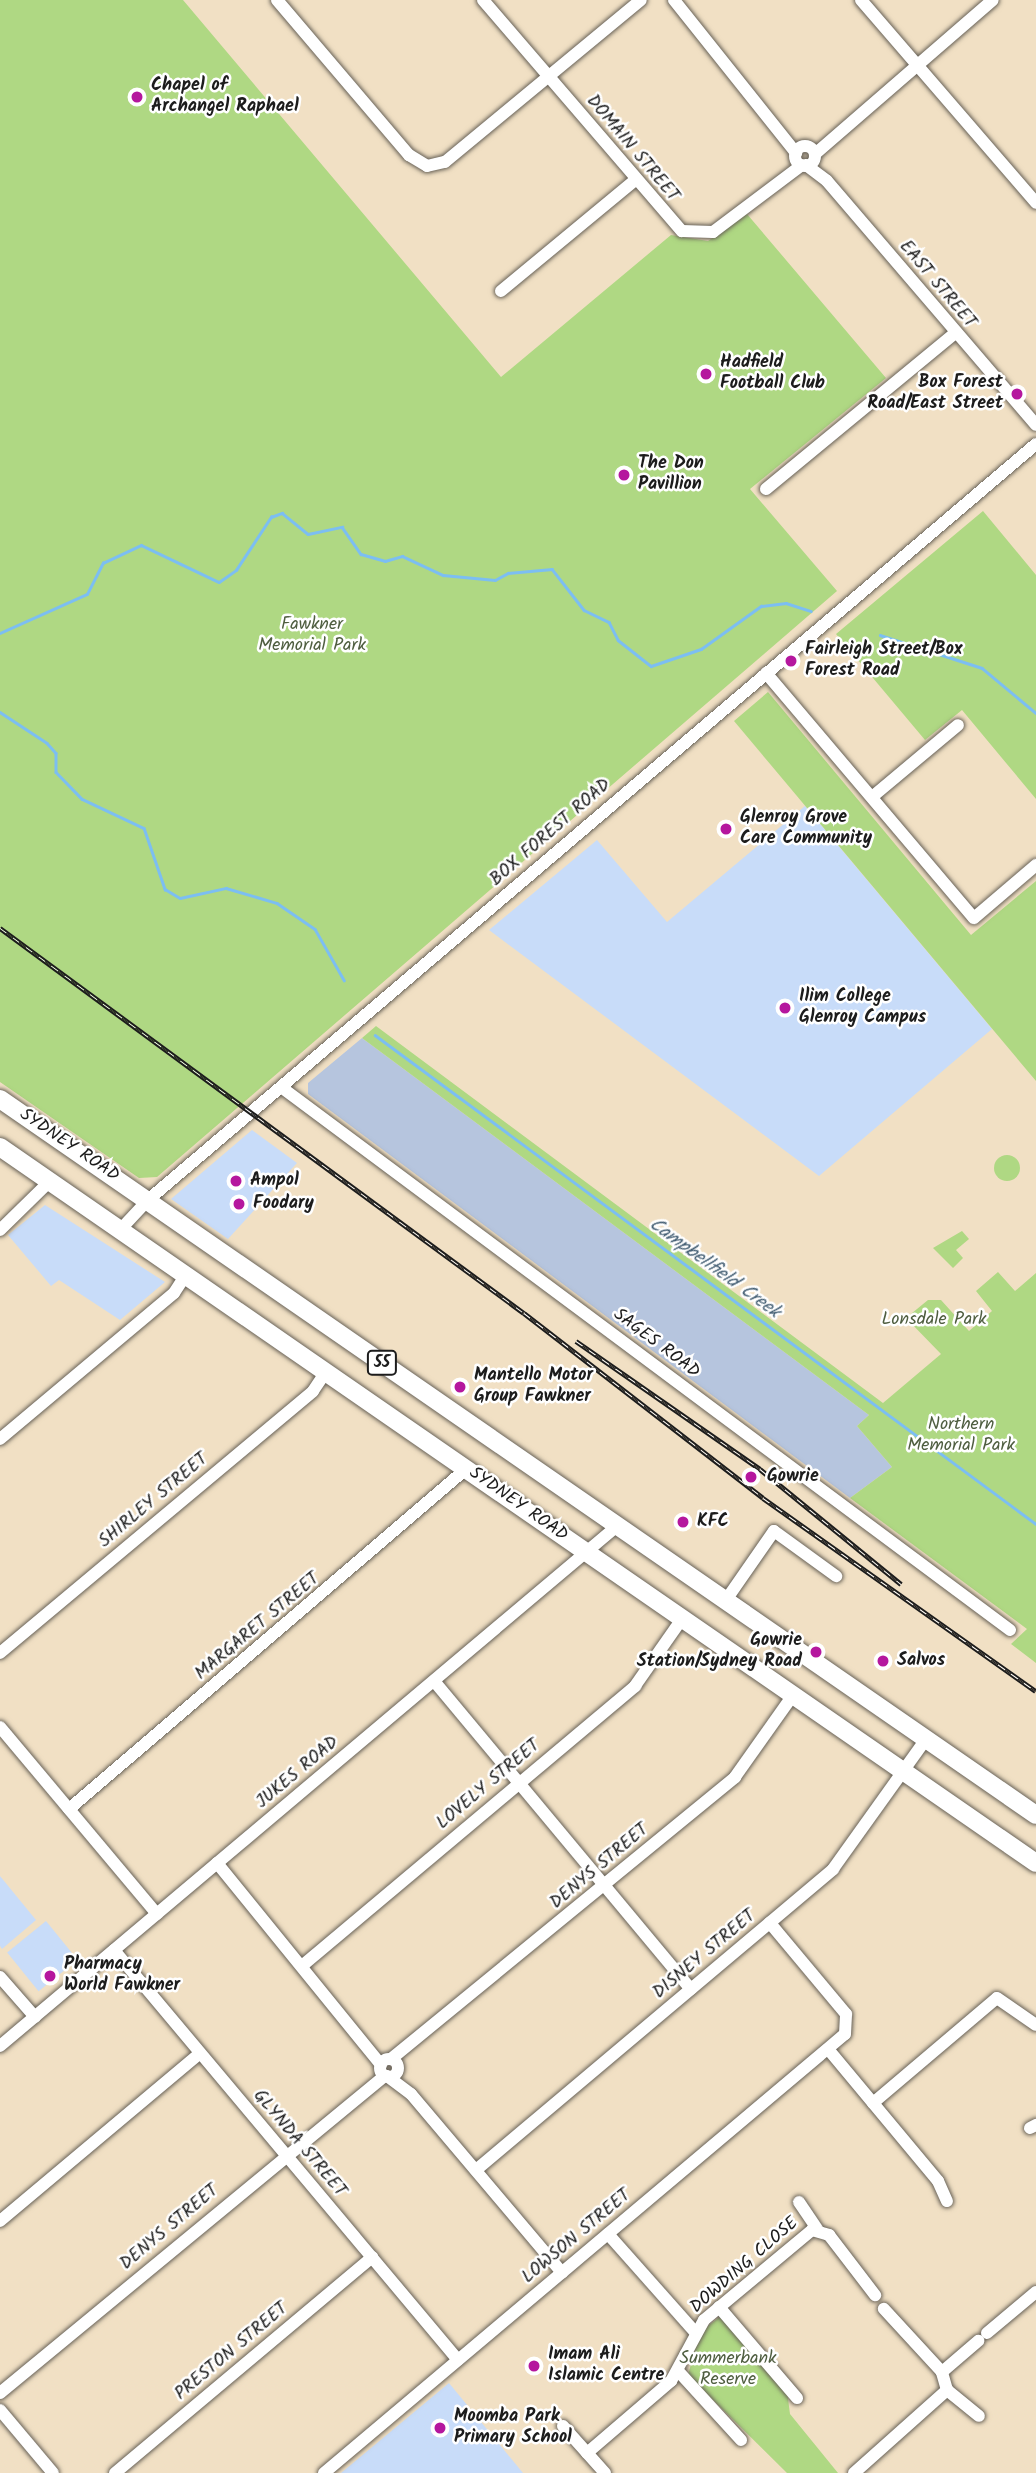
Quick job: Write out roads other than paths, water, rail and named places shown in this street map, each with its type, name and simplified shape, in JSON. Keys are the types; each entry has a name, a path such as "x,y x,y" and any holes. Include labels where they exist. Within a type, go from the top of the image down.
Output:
{"highway":[{"name":"SYDNEY ROAD","path":"0,1099 1036,1815"},
{"name":"SYDNEY ROAD","path":"0,1147 1036,1863"}],"street":[{"path":"277,0 409,155 427,166 445,162 641,0"},
{"name":"DOMAIN STREET","path":"483,0 677,228 700,235 719,228 993,0"},
{"name":"EAST STREET","path":"674,0 1036,425"},
{"path":"861,0 1036,203"},
{"path":"501,291 635,180"},
{"path":"766,489 955,333"},
{"name":"EAST STREET","path":"1022,411 1036,438"},
{"path":"1010,468 1036,444"},
{"path":"1010,468 1036,456"},
{"name":"BOX FOREST ROAD","path":"120,1230 148,1200 1010,468"},
{"path":"766,673 974,918 1036,865"},
{"path":"872,797 958,725"},
{"name":"SAGES ROAD","path":"281,1087 1010,1630"},
{"path":"0,1230 50,1181"},
{"path":"0,1439 174,1293 186,1276"},
{"name":"SHIRLEY STREET","path":"0,1653 313,1391 326,1372"},
{"name":"MARGARET STREET","path":"69,1809 466,1469"},
{"name":"JUKES ROAD","path":"0,2046 617,1526"},
{"path":"726,1600 774,1531 836,1576"},
{"name":"LOVELY STREET","path":"303,1965 635,1686 682,1619"},
{"path":"434,1681 691,1989"},
{"name":"DENYS STREET","path":"0,2393 739,1773 793,1695"},
{"path":"0,1727 157,1914"},
{"name":"DISNEY STREET","path":"476,2170 839,1863 926,1739"},
{"path":"217,1863 562,2273"},
{"name":"LOWSON STREET","path":"324,2473 828,2049 849,2025 770,1923"},
{"name":"GLYNDA STREET","path":"114,1950 458,2360"},
{"path":"0,1977 34,2017"},
{"path":"873,2103 997,1998 1036,2025"},
{"path":"828,2049 873,2103 947,2201"},
{"path":"0,2221 201,2053"},
{"name":"DOWDING CLOSE","path":"799,2203 817,2229 845,2252 875,2295"},
{"name":"DOWDING CLOSE","path":"587,2453 679,2372 696,2333 719,2307 817,2229"},
{"path":"608,2234 696,2333"},
{"name":"PRESTON STREET","path":"115,2473 372,2257"},
{"path":"942,2372 1036,2292"},
{"path":"719,2307 797,2398"},
{"path":"884,2309 942,2372 947,2390 979,2416"},
{"path":"679,2372 741,2441"},
{"path":"854,2473 947,2390"},
{"path":"0,2410 52,2473"},
{"path":"563,2426 605,2473"}],"waterway":[{"path":"0,633 87,594 103,563 141,545 219,582 236,570 271,517 282,513 308,534 342,527 361,554 385,561 402,556 443,575 495,580 508,573 552,569 584,610 609,622 618,640 651,666 701,649 761,606 786,603 811,611"},
{"path":"880,635 982,668 1036,713"},
{"name":"Campbellfield Creek","path":"0,712 47,743 56,753 56,772 82,799 144,828 165,889 180,898 226,888 277,903 315,929 344,980"},
{"name":"Campbellfield Creek","path":"375,1035 1036,1524"}],"railway":[{"path":"0,928 524,1313 763,1498 1036,1691"},
{"path":"576,1341 760,1469 901,1584"}],"place":[{"name":"Chapel of Archangel Raphael","path":"137,97"},
{"name":"Hadfield Football Club","path":"706,374"},
{"name":"Box Forest Road/East Street","path":"1017,394"},
{"name":"The Don Pavillion","path":"624,475"},
{"name":"Fairleigh Street/Box Forest Road","path":"791,661"},
{"name":"Glenroy Grove Care Community","path":"726,829"},
{"name":"Ilim College Glenroy Campus","path":"785,1008"},
{"name":"Ampol","path":"236,1181"},
{"name":"Foodary","path":"239,1204"},
{"name":"Mantello Motor Group Fawkner","path":"460,1387"},
{"name":"Gowrie","path":"751,1477"},
{"name":"KFC","path":"683,1522"},
{"name":"Gowrie Station/Sydney Road","path":"816,1652"},
{"name":"Salvos","path":"883,1661"},
{"name":"Pharmacy World Fawkner","path":"50,1976"},
{"name":"Imam Ali Islamic Centre","path":"534,2366"},
{"name":"Moomba Park Primary School","path":"440,2428"}],"park label":[{"name":"Fawkner Memorial Park","path":"312,636"},
{"name":"Lonsdale Park","path":"934,1320"},
{"name":"Northern Memorial Park","path":"961,1436"},
{"name":"Summerbank Reserve","path":"728,2370"}]}
